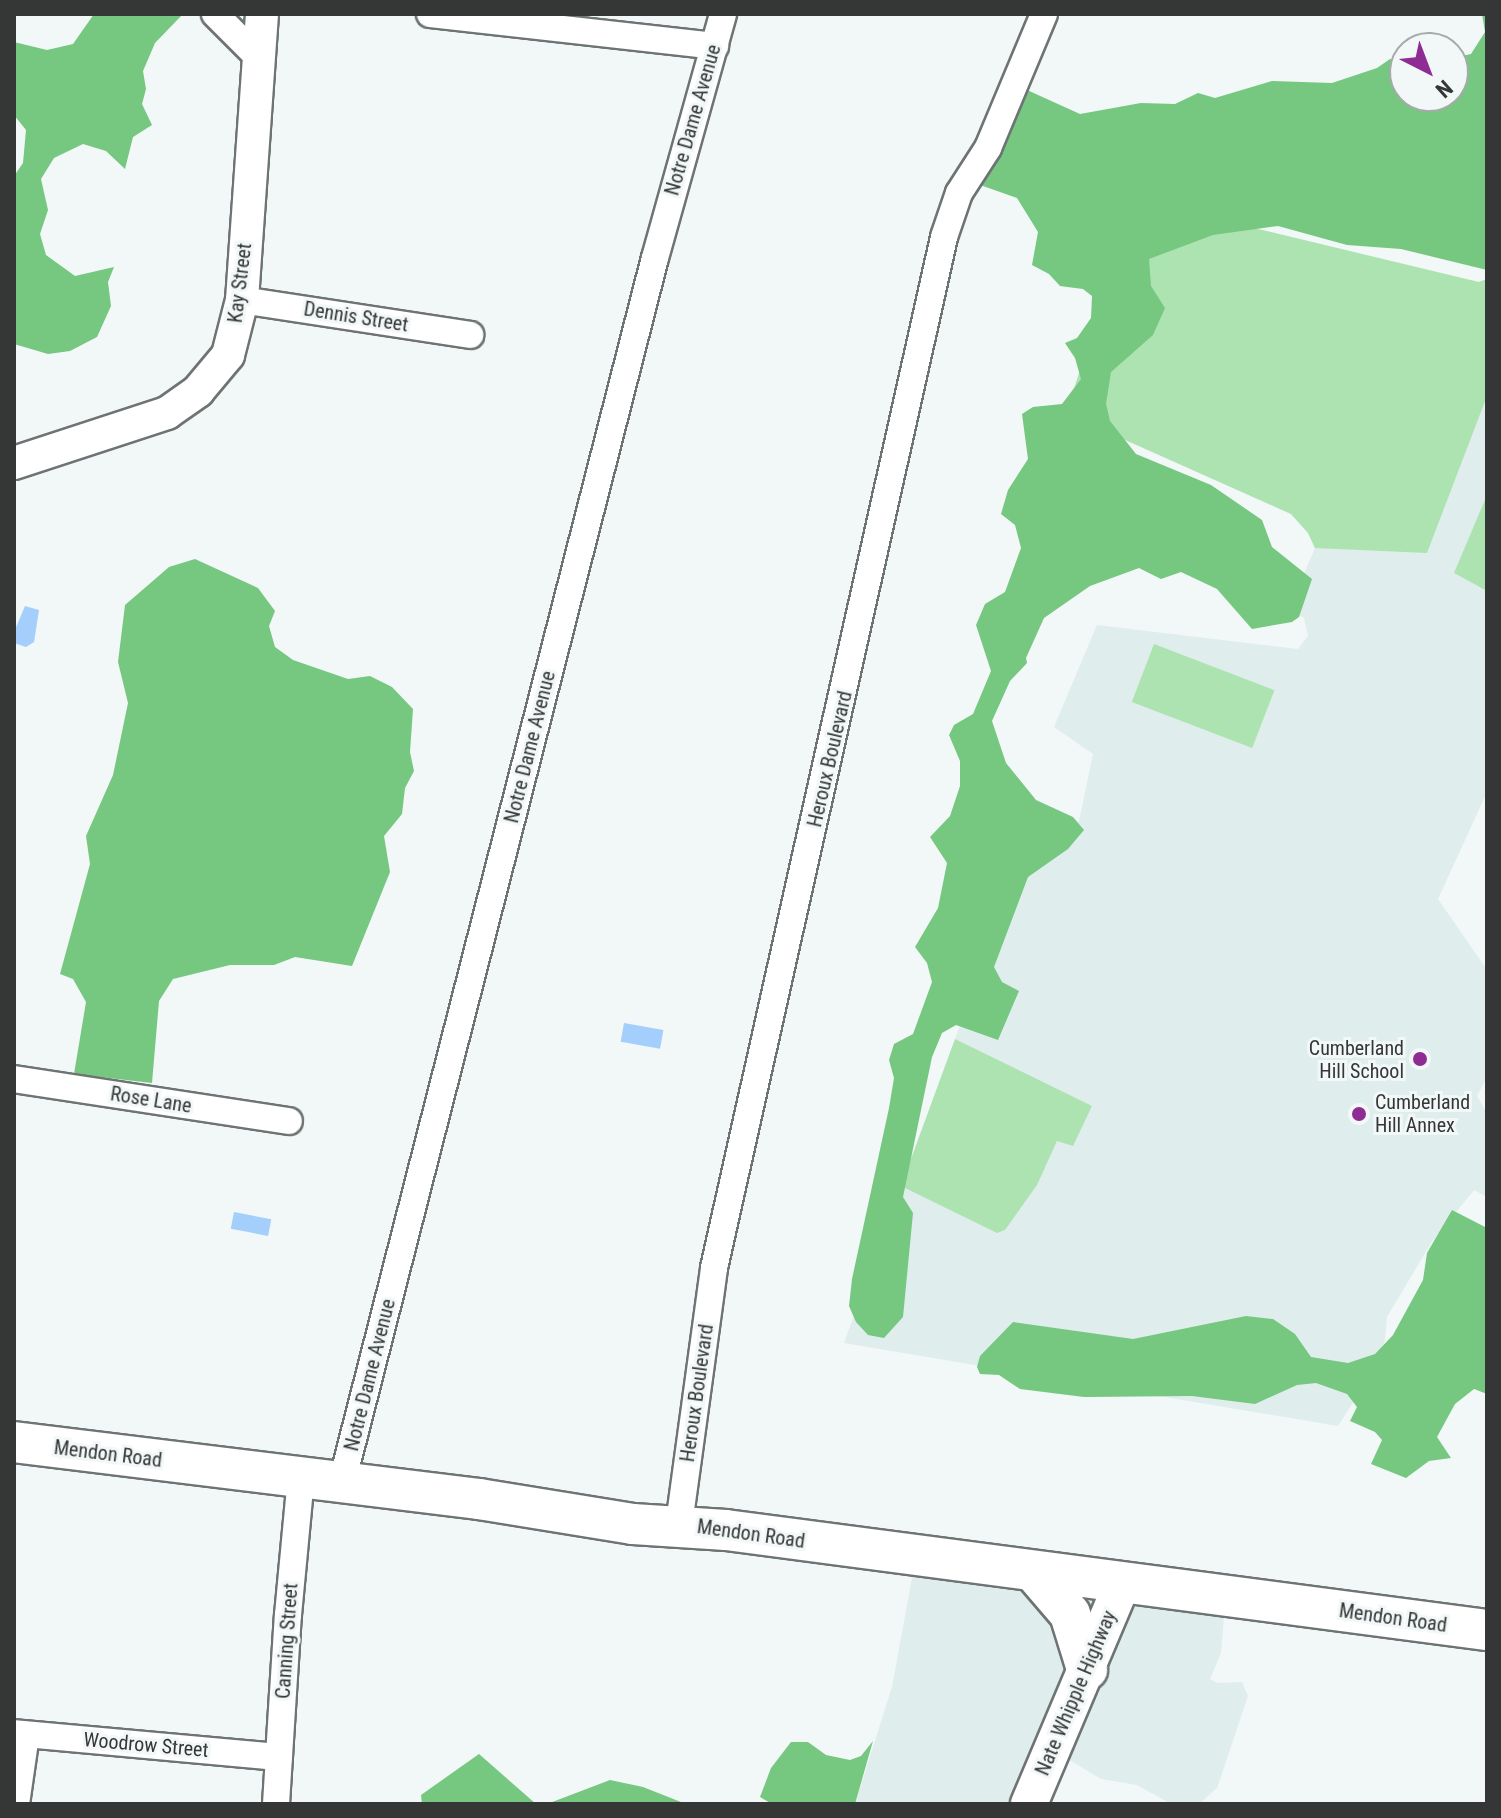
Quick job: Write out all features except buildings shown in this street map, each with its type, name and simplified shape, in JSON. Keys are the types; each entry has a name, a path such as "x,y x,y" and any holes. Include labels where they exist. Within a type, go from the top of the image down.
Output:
{"main road":[{"name":"Mendon Road","path":"14,1442 342,1482 633,1524 679,1524 1487,1630"},
{"path":"1034,1572 1070,1614 1087,1669"},
{"name":"Nate Whipple Highway","path":"1029,1804 1123,1582"}],"street":[{"path":"215,14 258,57"},
{"name":"Kay Street","path":"14,463 167,413 198,391 228,355 242,300 262,14"},
{"path":"430,14 715,46"},
{"name":"Notre Dame Avenue","path":"342,1482 655,258 723,14"},
{"name":"Heroux Boulevard","path":"679,1524 714,1268 944,237 959,193 988,148 1044,14"},
{"name":"Dennis Street","path":"242,300 470,335"},
{"name":"Rose Lane","path":"14,1079 289,1121"},
{"name":"Canning Street","path":"276,1804 301,1478"},
{"path":"16,1804 20,1734"},
{"name":"Woodrow Street","path":"20,1734 279,1757"}],"shaded area":[{"path":"1487,279 1487,792 1438,899 1487,970 1487,1077 1477,1096 1487,1113 1487,1197 1474,1190 1431,1243 1387,1317 1385,1340 1369,1378 1338,1426 844,1343 1023,853 1079,821 1093,754 1054,727 1097,625 1298,649 1308,636 1304,618 1289,609 1315,548 1308,533 1291,514 1085,422"},
{"path":"917,1551 1226,1592 1221,1653 1210,1679 1217,1683 1242,1682 1248,1696 1217,1788 1199,1804 1171,1804 1137,1785 1101,1779 1051,1749 1023,1804 855,1804 892,1687"}],"green space":[{"path":"94,14 183,14 155,43 143,71 146,89 142,104 152,125 133,137 125,169 106,151 83,144 54,158 41,179 48,210 40,234 46,255 75,276 114,267 108,282 111,306 97,337 70,351 48,354 14,344 14,176 23,163 26,130 14,115 14,42 47,50 73,44"},
{"path":"1482,14 1487,14 1487,270 1401,249 1347,245 1278,226 1213,235 1149,259 1151,286 1165,308 1153,335 1111,372 1106,404 1110,421 1136,454 1211,485 1262,520 1272,547 1312,579 1299,617 1292,622 1252,629 1217,589 1181,572 1161,579 1139,568 1090,586 1044,618 1026,658 1027,663 1010,681 992,721 1006,763 1036,800 1073,817 1084,830 1068,849 1028,877 994,967 1002,982 1019,991 998,1040 956,1025 942,1033 932,1057 903,1197 913,1213 903,1317 884,1338 868,1335 856,1322 849,1306 852,1279 889,1108 894,1078 889,1060 894,1044 913,1034 932,982 927,963 915,947 938,908 947,863 930,837 950,816 960,786 960,761 949,735 954,725 973,714 991,671 976,625 985,604 1005,592 1021,548 1015,525 1001,514 1008,490 1028,459 1022,414 1033,407 1062,404 1081,379 1075,358 1065,343 1077,338 1091,318 1092,296 1083,289 1060,286 1049,274 1032,265 1038,232 1017,198 966,180 1014,84 1080,114 1141,103 1175,104 1198,93 1215,98 1272,81 1332,83 1377,68 1389,60 1389,112 1469,112 1469,54 1485,32"},
{"path":"1133,199 1479,282 1487,279 1487,396 1427,553 1315,548 1308,533 1291,514 1085,422 1069,405"},
{"path":"1487,495 1487,591 1454,573"},
{"path":"195,559 258,588 275,611 269,626 275,647 293,660 348,679 370,676 392,687 413,709 410,752 414,771 405,788 402,814 384,836 390,872 352,966 295,957 274,965 230,965 173,979 159,1001 152,1083 74,1074 86,1002 73,979 60,974 90,864 86,836 113,775 128,703 118,662 125,605 169,567"},
{"path":"1154,644 1274,690 1252,748 1132,702"},
{"path":"955,1039 1092,1106 1073,1146 1057,1141 1037,1185 1005,1230 997,1233 901,1186"},
{"path":"1452,1210 1487,1228 1487,1394 1474,1389 1455,1404 1437,1437 1451,1458 1429,1461 1406,1478 1371,1464 1382,1440 1375,1432 1350,1421 1357,1407 1347,1394 1316,1383 1297,1385 1255,1404 1192,1396 1084,1397 1020,1389 999,1375 980,1374 977,1367 980,1356 1013,1322 1133,1339 1246,1316 1273,1319 1295,1334 1311,1357 1348,1363 1375,1354 1393,1335 1423,1280 1427,1253"},
{"path":"873,1741 855,1804 772,1804 760,1797 771,1768 791,1742 808,1742 826,1755 850,1760 861,1756"},
{"path":"479,1754 536,1804 422,1804 421,1795"},
{"path":"610,1780 643,1787 686,1804 547,1804"}],"water":[{"path":"25,606 39,610 34,642 26,647 14,643 14,632"},
{"path":"624,1023 663,1030 660,1049 621,1042"},
{"path":"234,1212 271,1219 268,1236 231,1229"}],"place":[{"name":"Cumberland Hill School","path":"1420,1059"},
{"name":"Cumberland Hill Annex","path":"1359,1114"}]}
